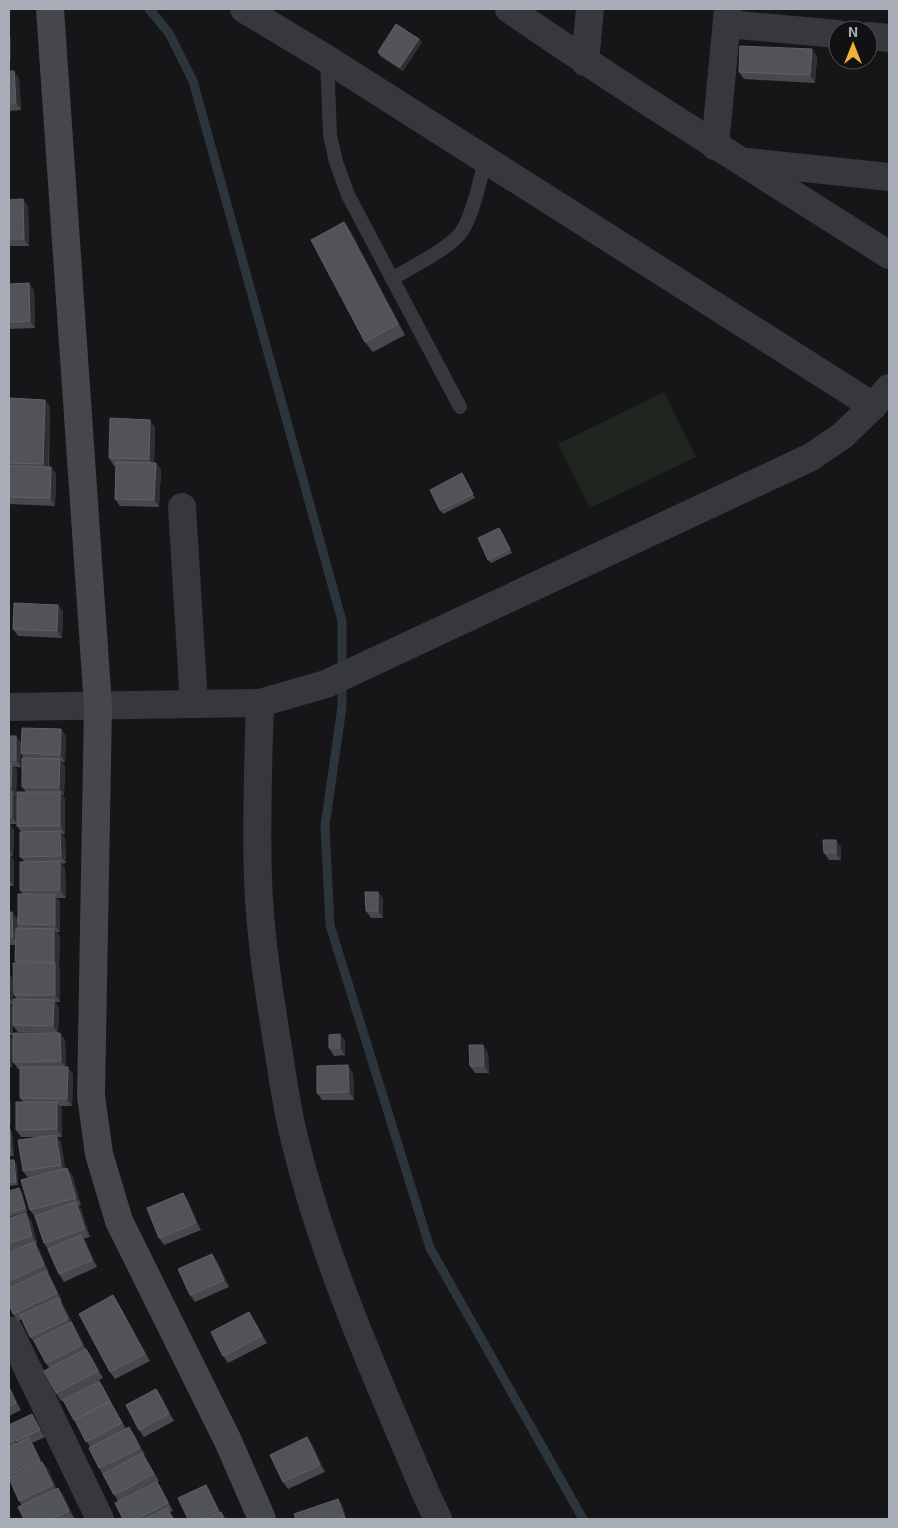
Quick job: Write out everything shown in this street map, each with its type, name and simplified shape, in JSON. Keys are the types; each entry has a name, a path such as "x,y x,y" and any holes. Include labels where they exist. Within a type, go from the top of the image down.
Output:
{"street":[{"path":"50,9 98,706 92,1096 99,1154 119,1222 228,1442 262,1519"},
{"path":"9,707 260,703 326,684 811,457 842,436 881,397 485,161 327,59 244,9"},
{"path":"509,9 585,62 889,255"},
{"path":"585,62 590,9"},
{"path":"715,146 727,16 828,32"},
{"path":"742,161 889,177"},
{"path":"182,507 194,704"},
{"path":"260,703 257,820 258,881 262,939 268,992 294,1140 317,1218 343,1294 438,1519"},
{"path":"9,1330 100,1519"}],"lane":[{"path":"327,59 329,116 336,162 348,195 460,407"},
{"path":"392,279 452,242 462,231 467,221 485,161"}],"shaded area":[{"path":"664,392 696,457 590,508 558,444"}],"building":[{"path":"396,24 419,39 400,67 378,52"},
{"path":"740,46 812,49 810,75 739,72"},
{"path":"9,71 14,71 16,103 9,103"},
{"path":"23,199 24,239 9,239 9,200"},
{"path":"344,222 398,324 365,342 311,240"},
{"path":"29,283 30,321 9,322 9,284"},
{"path":"9,398 45,400 43,464 9,463"},
{"path":"110,418 150,420 149,459 109,458"},
{"path":"116,462 156,463 154,500 115,499"},
{"path":"9,466 51,467 50,498 9,497"},
{"path":"462,473 473,494 440,510 430,490"},
{"path":"499,528 510,549 488,560 478,538"},
{"path":"14,603 58,605 57,631 13,629"},
{"path":"22,728 61,729 60,755 21,753"},
{"path":"9,736 16,736 16,760 9,760"},
{"path":"22,758 60,759 59,788 22,787"},
{"path":"9,763 12,763 11,788 9,788"},
{"path":"9,792 12,792 12,817 9,817"},
{"path":"17,792 60,792 60,826 17,826"},
{"path":"60,831 61,856 20,857 20,832"},
{"path":"823,840 836,840 836,853 824,853"},
{"path":"60,861 60,890 20,890 20,862"},
{"path":"365,892 378,892 378,911 366,911"},
{"path":"18,894 55,895 55,925 18,924"},
{"path":"9,912 12,912 13,937 9,937"},
{"path":"16,928 54,929 54,962 15,961"},
{"path":"13,963 55,963 55,995 14,995"},
{"path":"13,999 54,1000 53,1026 13,1025"},
{"path":"13,1033 60,1033 61,1061 13,1062"},
{"path":"340,1034 340,1048 329,1048 329,1035"},
{"path":"469,1045 483,1045 484,1066 470,1066"},
{"path":"348,1065 349,1092 317,1093 317,1066"},
{"path":"20,1067 68,1067 67,1099 20,1098"},
{"path":"16,1102 57,1102 57,1129 16,1130"},
{"path":"10,1129 11,1152 9,1152"},
{"path":"56,1135 61,1165 23,1171 18,1140"},
{"path":"9,1160 14,1160 16,1182 9,1182"},
{"path":"67,1168 76,1198 30,1210 21,1180"},
{"path":"19,1188 25,1208 9,1213 9,1191"},
{"path":"183,1193 196,1223 159,1238 147,1208"},
{"path":"76,1202 85,1229 44,1243 35,1216"},
{"path":"26,1213 32,1236 9,1243 9,1218"},
{"path":"81,1235 92,1260 59,1274 48,1249"},
{"path":"34,1242 44,1265 9,1281 9,1252"},
{"path":"212,1254 224,1280 190,1295 178,1269"},
{"path":"46,1271 57,1293 13,1314 9,1304 9,1288"},
{"path":"113,1295 145,1354 110,1372 79,1314"},
{"path":"58,1298 68,1319 30,1337 20,1315"},
{"path":"249,1312 262,1336 223,1356 211,1332"},
{"path":"71,1322 82,1345 46,1363 34,1341"},
{"path":"86,1349 98,1371 56,1393 44,1371"},
{"path":"99,1381 110,1401 74,1420 63,1400"},
{"path":"9,1387 16,1403 9,1406"},
{"path":"156,1389 169,1414 139,1430 126,1405"},
{"path":"110,1402 122,1423 86,1442 75,1420"},
{"path":"32,1414 40,1430 16,1441 9,1425"},
{"path":"129,1427 140,1448 99,1468 89,1448"},
{"path":"9,1429 14,1440 9,1442"},
{"path":"307,1437 320,1465 283,1482 270,1455"},
{"path":"29,1438 40,1461 9,1475 9,1447"},
{"path":"142,1453 154,1474 114,1495 103,1474"},
{"path":"42,1462 53,1485 19,1501 9,1478"},
{"path":"157,1482 168,1503 136,1519 123,1519 115,1503"},
{"path":"206,1485 218,1510 199,1519 188,1519 178,1498"},
{"path":"58,1488 69,1511 52,1519 24,1519 18,1507"},
{"path":"338,1499 345,1519 296,1519 294,1514"},
{"path":"167,1508 173,1519 145,1519"},
{"path":"221,1512 224,1519 204,1519"}],"waterway":[{"path":"149,9 169,33 193,81 342,621 342,707 325,826 330,925 430,1248 583,1519"}]}
